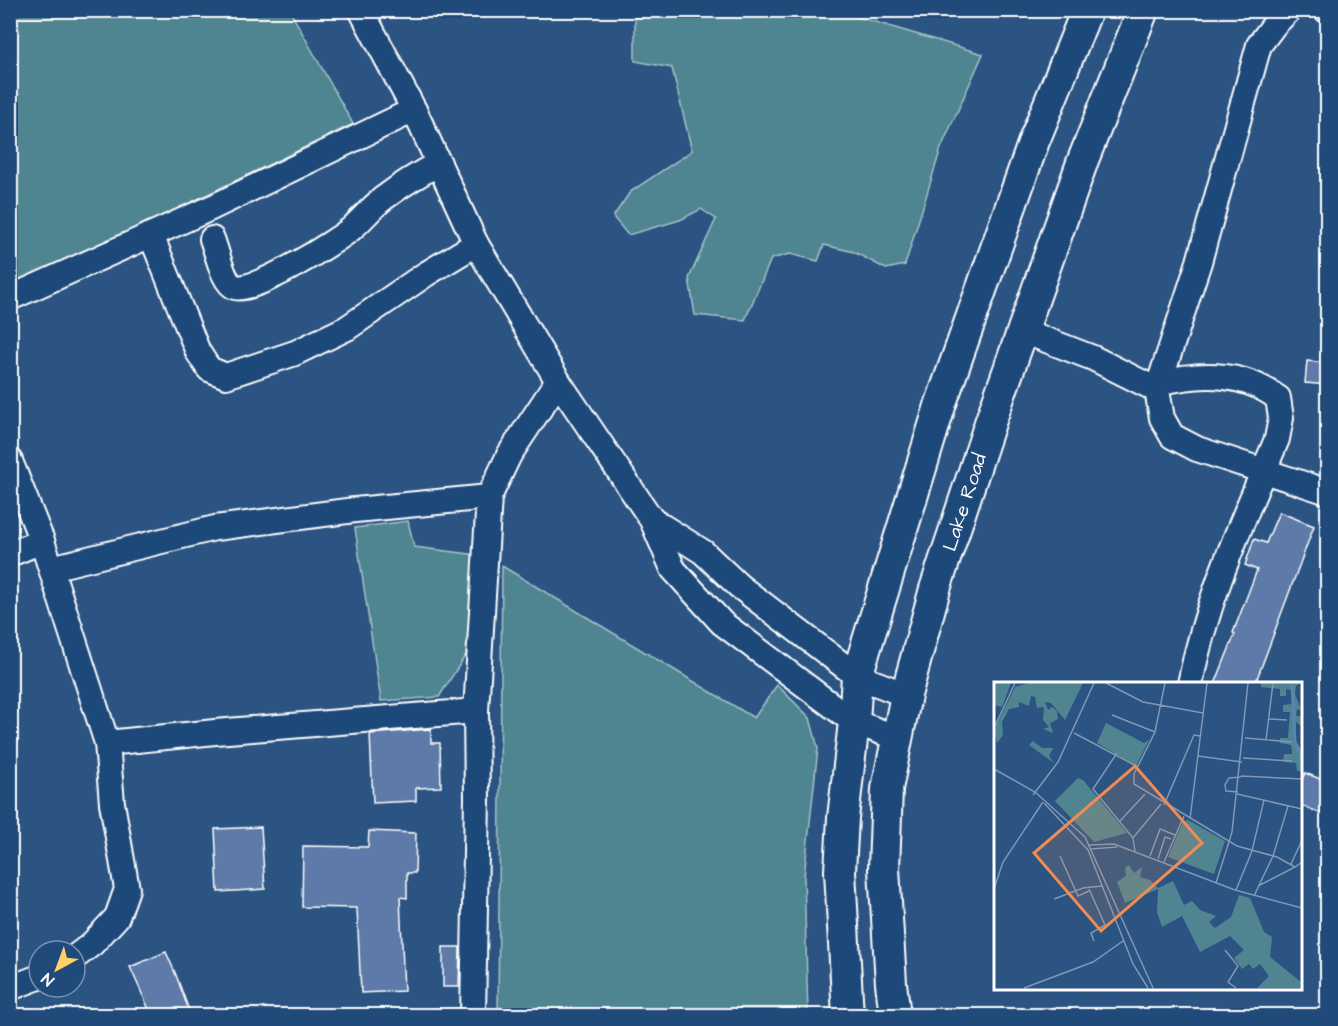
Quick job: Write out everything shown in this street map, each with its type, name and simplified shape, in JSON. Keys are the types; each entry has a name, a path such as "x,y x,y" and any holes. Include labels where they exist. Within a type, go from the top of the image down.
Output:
{"main road":[{"path":"848,1016 840,871 857,676 941,403 1034,141 1087,10"},
{"name":"Lake Road","path":"895,1016 884,868 887,789 906,695 935,589 991,420 1083,160 1143,10"}],"street":[{"path":"361,10 414,110 476,244 558,381 652,520 673,569 722,622 854,722 898,738"},
{"path":"1289,10 1259,45 1199,262 1158,387 1162,418 1172,436 1197,449 1328,492"},
{"path":"10,298 151,235 414,110"},
{"path":"212,239 226,278 232,287 243,289 275,276 333,242 353,228 386,196 439,163"},
{"path":"151,235 198,352 209,369 226,376 295,353 347,328 426,274 476,244"},
{"path":"1023,331 1093,358 1158,387 1184,376 1221,376 1264,387 1278,398 1281,417 1276,439 1225,561 1198,643 1190,682"},
{"path":"473,1016 477,798 476,711 489,497 509,455 558,381"},
{"path":"10,461 42,541 107,742 112,803 127,889 117,917 87,948"},
{"path":"51,568 216,528 355,510 489,497"},
{"path":"652,520 703,552 739,586 857,676 906,695"},
{"path":"10,554 42,541"},
{"path":"107,742 476,711"},
{"path":"10,988 27,982"}],"green space":[{"path":"11,11 290,11 353,124 11,289"},
{"path":"635,11 838,11 983,54 941,148 905,265 886,269 854,252 824,245 818,261 790,254 771,259 745,320 695,315 689,278 716,219 701,209 680,220 628,235 613,217 630,192 692,151 672,68 635,61"},
{"path":"408,521 414,547 478,555 467,653 439,697 381,701 355,528"},
{"path":"502,566 754,718 777,685 810,718 818,748 804,877 808,1015 498,1015"}],"building":[{"path":"1307,361 1328,363 1328,385 1305,383"},
{"path":"1279,512 1314,526 1256,682 1216,682 1257,570 1245,565 1254,539 1266,543"},
{"path":"431,729 431,743 440,743 441,787 416,788 416,801 373,803 370,734"},
{"path":"1305,773 1328,782 1328,816 1302,806 1302,780"},
{"path":"261,827 265,889 218,892 215,829"},
{"path":"369,831 416,833 415,873 407,873 407,898 400,897 404,991 361,993 357,908 302,907 303,846 368,847"},
{"path":"443,947 460,947 459,987 443,987"},
{"path":"166,952 191,1016 152,1016 130,967"}]}
